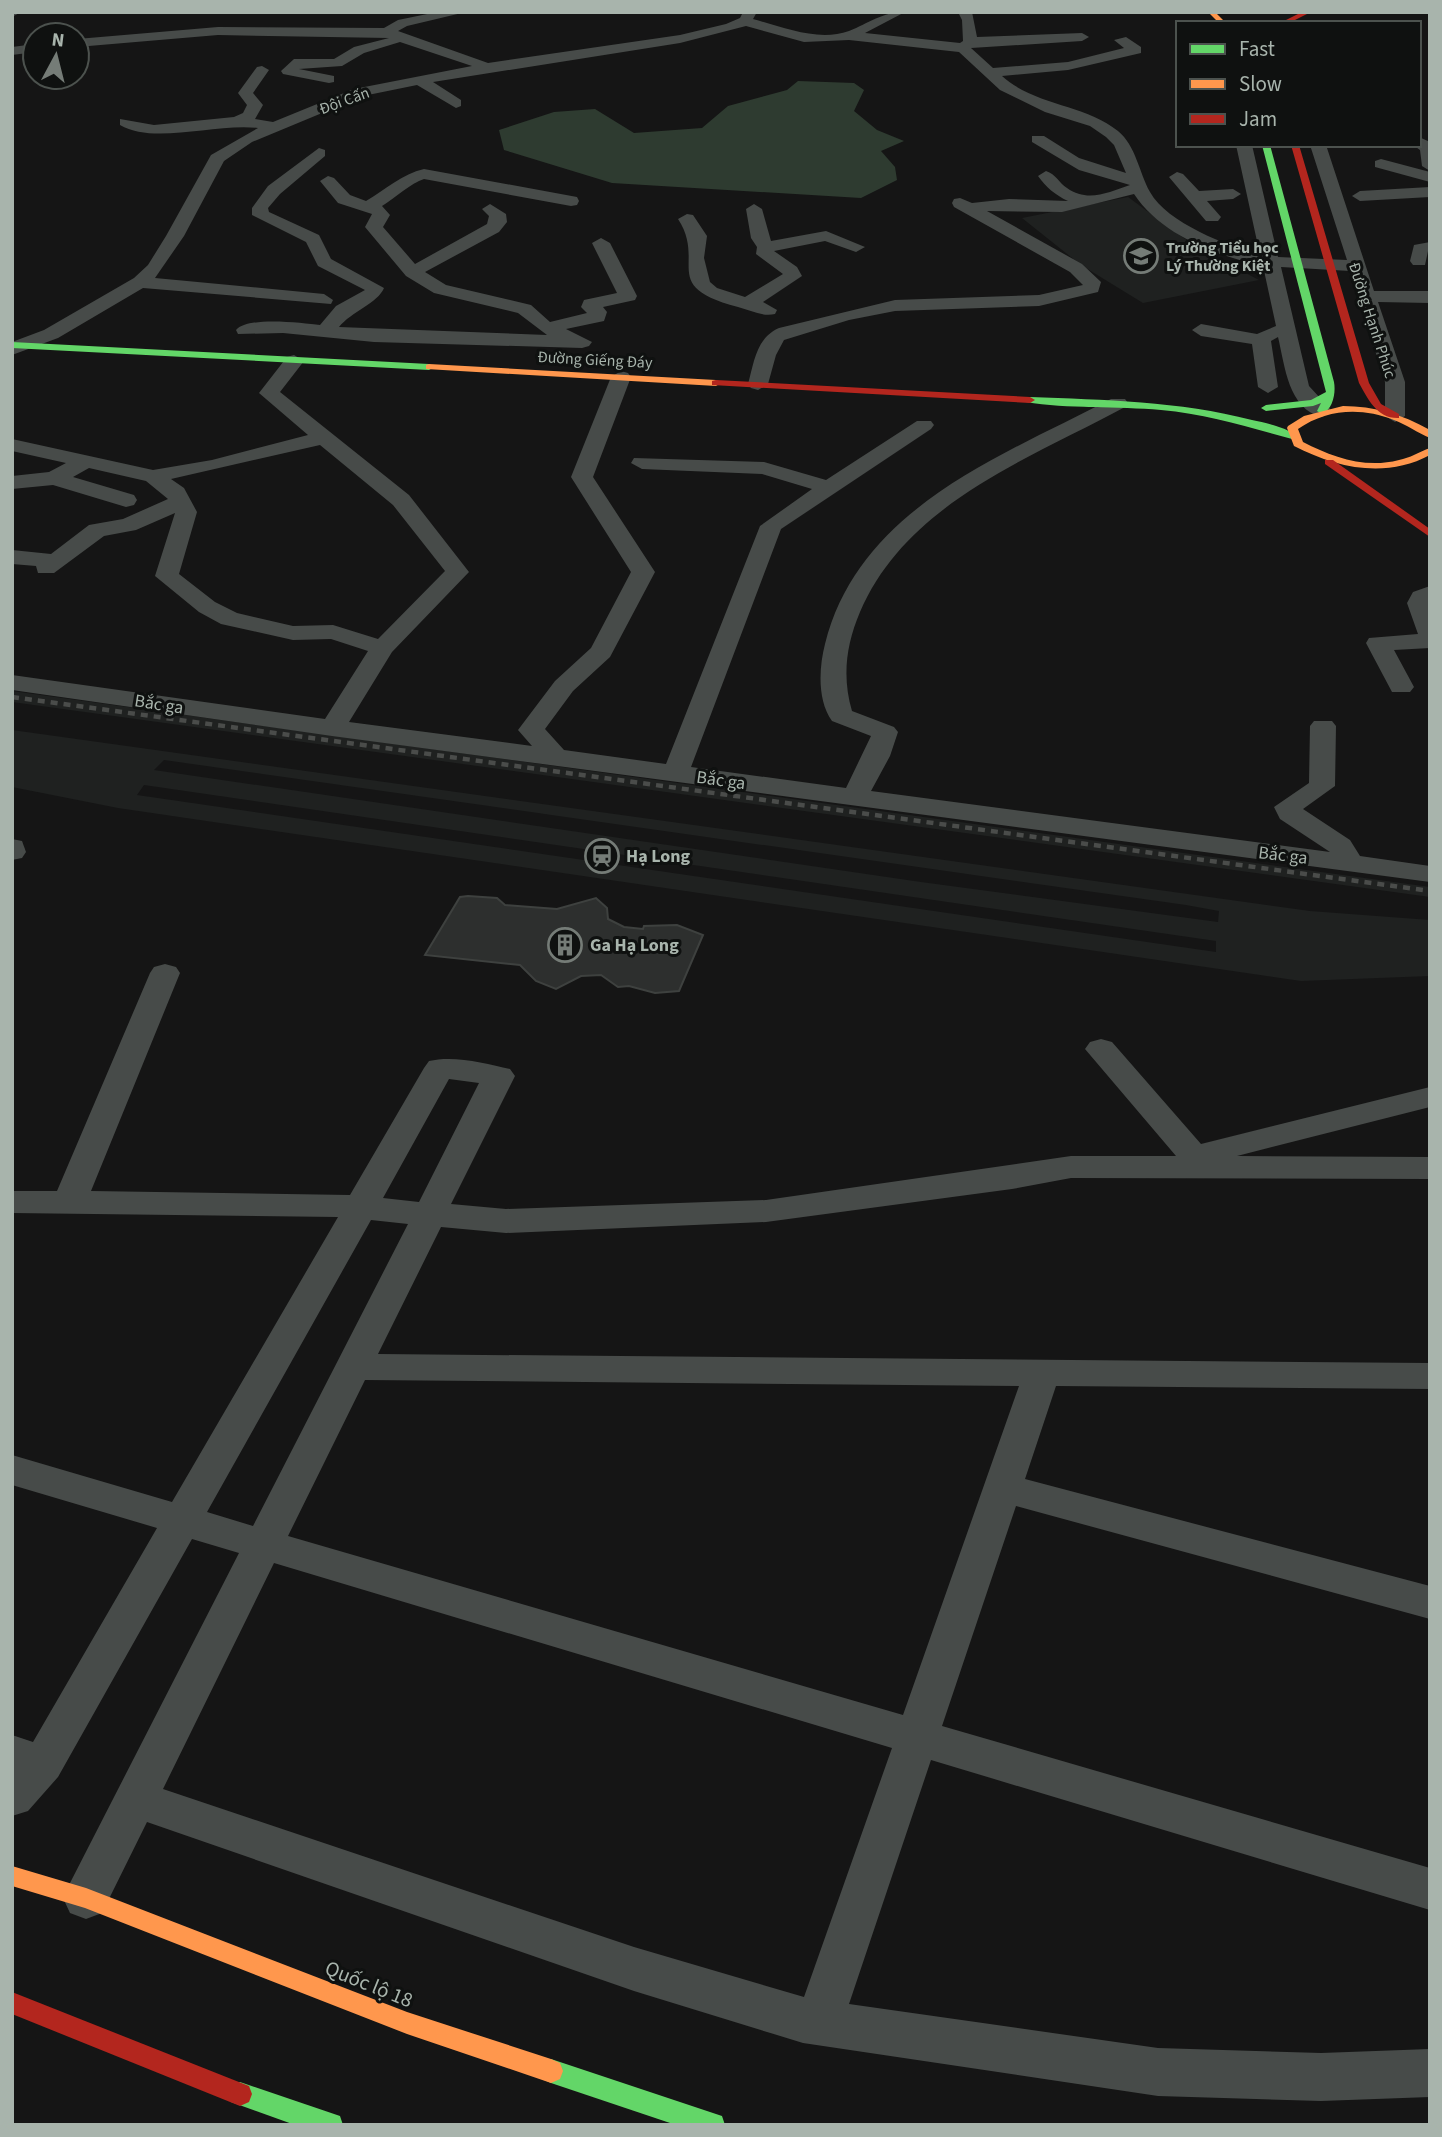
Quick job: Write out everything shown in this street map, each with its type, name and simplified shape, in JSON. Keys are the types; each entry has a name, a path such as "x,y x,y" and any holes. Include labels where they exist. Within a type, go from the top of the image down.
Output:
{"main road":[{"path":"1219,17 1232,12"},
{"path":"1288,21 1308,12"},
{"path":"1267,147 1299,264 1319,405 1292,428 1292,436"},
{"name":"Đường Hạnh Phúc","path":"1296,147 1364,383 1377,406 1395,416"},
{"name":"Đường Giếng Đáy","path":"16,347 1167,407 1266,408 1319,405 1395,416"},
{"name":"Đường Giếng Đáy","path":"1167,407 1227,416 1272,427 1292,436 1297,444 1321,457 1391,483 1430,534"},
{"path":"1395,416 1427,431"},
{"path":"1321,457 1359,465 1391,483 1428,455"},
{"name":"Quốc lộ 18","path":"12,1875 86,1898 407,2023 713,2125"},
{"path":"12,2003 248,2097 331,2125"}],"street":[{"path":"329,79 288,71 299,62 337,63 394,35 403,23 459,12"},
{"path":"849,36 898,12"},
{"path":"965,12 969,20 966,45 988,73 1005,88 1050,109 1095,124 1112,134 1121,143 1138,184 1155,210 1179,227 1242,257 1271,262 1355,266"},
{"path":"748,17 804,38 849,36 966,45 1082,37"},
{"name":"Đội Cấn","path":"16,347 51,334 140,282 155,268 175,236 217,158 240,142 342,99 419,79 680,39 748,17"},
{"path":"329,19 340,31"},
{"path":"152,22 198,20 210,32"},
{"path":"91,42 210,32 340,31 394,35 489,67"},
{"path":"988,73 1068,66 1136,50 1121,40"},
{"path":"236,122 253,110 255,105 245,93 262,70"},
{"path":"295,77 300,87 342,99"},
{"path":"419,79 456,103"},
{"path":"125,122 145,129 236,122 257,122 274,127"},
{"path":"122,144 138,136 240,142"},
{"path":"1038,139 1064,158 1095,173 1138,184"},
{"path":"1421,143 1428,148 1430,166"},
{"path":"1244,147 1299,386 1319,405"},
{"name":"Đường Hạnh Phúc","path":"1319,147 1355,266 1395,382 1395,416"},
{"path":"319,153 275,190 260,208 261,215 313,239 324,262 375,288 373,293 343,310 326,330"},
{"path":"1381,164 1430,177"},
{"path":"370,206 405,186 410,178 424,174 571,201"},
{"path":"1046,176 1061,192 1087,203"},
{"path":"1177,177 1212,217"},
{"path":"328,181 344,199 370,206 381,215 374,227 412,272 440,289 524,309 546,328 582,342"},
{"path":"758,384 767,349 783,332 883,305 952,301 1032,302 1059,299 1092,288 1092,282 1076,268 965,205 1062,207 1087,203 1138,184"},
{"path":"1360,196 1430,192"},
{"path":"1192,197 1233,194"},
{"path":"412,272 450,254 460,244 493,228 498,222 497,214 490,209"},
{"path":"748,303 793,276 791,271 765,254 766,247 760,238 754,209"},
{"path":"687,219 698,236 693,260 698,279 721,298 748,303 778,314 783,332"},
{"path":"766,247 826,236 856,247"},
{"path":"546,328 597,317 598,312 590,307 592,304 628,296 601,243"},
{"path":"140,282 324,300"},
{"path":"467,296 484,284"},
{"path":"1365,296 1430,297"},
{"path":"245,330 326,330 374,336 582,342"},
{"path":"1201,330 1261,340"},
{"path":"1261,340 1268,334 1285,330"},
{"path":"1261,340 1268,387"},
{"path":"578,376 582,342"},
{"path":"294,361 269,393 321,438 401,500 457,572 382,648 332,728"},
{"path":"555,756 530,730 564,686 601,652 643,572 582,477 621,377"},
{"path":"1266,408 1284,400 1299,386"},
{"path":"854,799 877,756 884,732 841,716 831,661 852,593 868,568 928,506 1118,404"},
{"path":"675,774 771,526 779,518 831,488 923,425"},
{"path":"12,445 153,476 212,466 321,438"},
{"path":"12,483 54,478 87,461"},
{"path":"642,463 765,468 831,488"},
{"path":"153,476 176,493 186,512 167,576 207,607 229,619 267,628 293,633 333,632 382,648"},
{"path":"54,478 126,500"},
{"path":"12,557 52,564 84,537 97,530 128,525 181,502"},
{"path":"1401,688 1378,643 1423,642 1430,635 1419,603 1421,597 1430,593"},
{"name":"Bắc ga","path":"12,681 332,728 1430,874"},
{"path":"1323,726 1322,786 1287,807 1290,813 1340,846 1351,864"},
{"path":"12,847 12,852"},
{"path":"69,1203 165,973"},
{"path":"1101,1049 1199,1162"},
{"path":"12,1797 27,1759 181,1522 440,1069 499,1076 86,1898"},
{"path":"1199,1162 1430,1097"},
{"path":"12,1202 362,1208 506,1221 766,1210 1012,1178 1071,1167 1199,1162 1430,1168"},
{"path":"352,1367 1430,1376"},
{"path":"819,2022 1042,1374"},
{"path":"12,1471 1430,1889"},
{"path":"1003,1488 1430,1603"},
{"path":"135,1799 634,1969 803,2020 1158,2071 1321,2077 1430,2073"}],"shaded area":[{"path":"798,81 854,83 864,90 854,111 877,130 904,141 881,151 895,167 897,180 861,198 612,183 504,150 499,130 554,112 595,109 634,133 702,128 728,106 787,90"},
{"name":"Trường Tiểu học Lý Thường Kiệt","path":"1128,197 1196,247 1259,280 1143,303 1081,265 1022,218"},
{"path":"12,691 1430,887 1430,897 12,702"},
{"path":"12,730 1310,911 1430,920 1430,976 1301,981 118,808 12,787","holes":["164,760 1186,905 1219,911 1218,922 921,882 154,770","144,785 1216,941 1216,952 137,795"]}],"building":[{"name":"Ga Hạ Long","path":"460,897 497,898 505,905 557,909 596,898 607,908 608,919 624,927 643,929 644,926 677,925 703,935 679,991 655,993 629,986 618,987 601,975 581,976 556,989 536,981 520,965 425,955"}],"railway":[{"path":"12,697 1430,891"}],"traffic: fast":[{"path":"1267,147 1329,382 1331,393 1322,411"},
{"path":"12,345 429,367"},
{"path":"1266,408 1313,403 1331,393"},
{"path":"1030,400 1130,404 1196,411 1261,425 1292,436"},
{"path":"551,2071 713,2125"},
{"path":"240,2094 331,2125"}],"traffic: slow":[{"path":"1211,12 1221,21"},
{"path":"429,367 716,383"},
{"path":"1430,435 1397,418 1361,409 1325,411 1292,428 1298,444 1330,458 1364,466 1398,464 1430,451"},
{"path":"12,1876 86,1898 407,2023 551,2071"}],"traffic: jam":[{"path":"1288,21 1308,12"},
{"path":"1296,147 1364,383 1377,406 1395,416"},
{"path":"716,383 1030,400"},
{"path":"1329,462 1430,534"},
{"path":"12,2003 240,2094"}],"place":[{"name":"Trường Tiểu học Lý Thường Kiệt","path":"1141,256"},
{"name":"Hạ Long","path":"602,856"},
{"name":"Ga Hạ Long","path":"565,945"}]}
